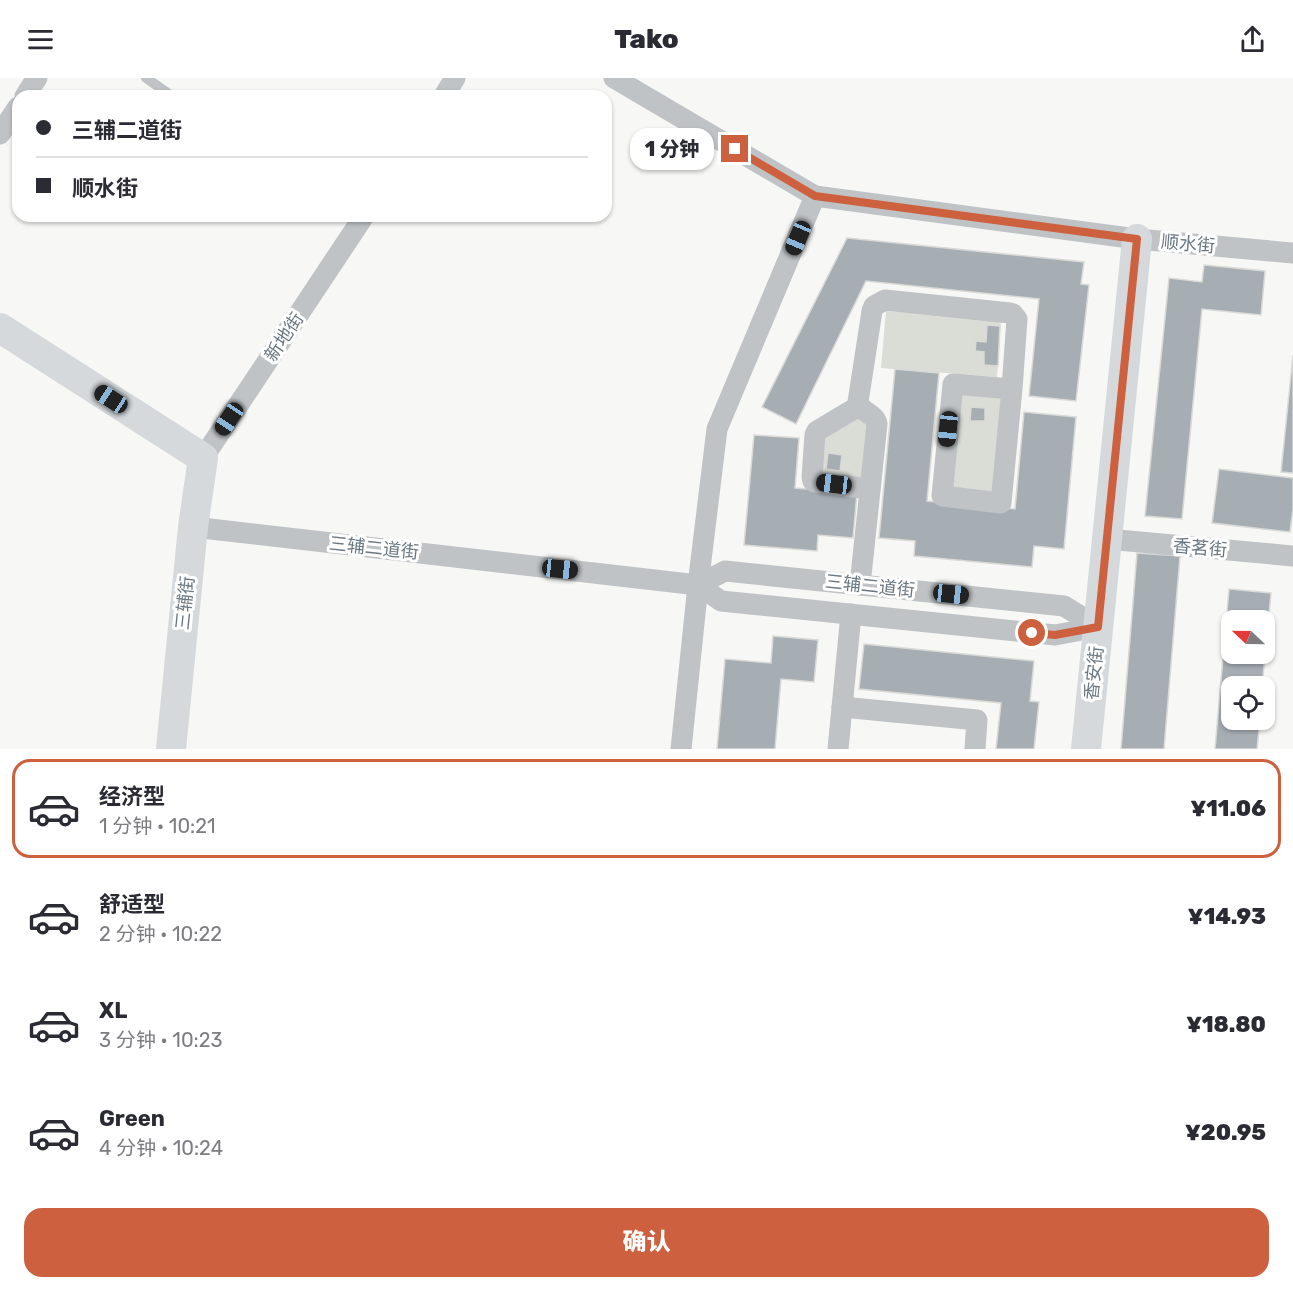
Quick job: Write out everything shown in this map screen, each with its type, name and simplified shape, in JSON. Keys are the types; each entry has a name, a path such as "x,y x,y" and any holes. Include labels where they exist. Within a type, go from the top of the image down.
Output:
{"street":[{"name":"顺水街","path":"614,78 815,196 1137,239 1293,253"},
{"path":"0,134 12,116"},
{"path":"681,749 717,429 815,196"},
{"name":"新地街","path":"203,458 357,222"},
{"name":"香安街","path":"1086,749 1137,239"},
{"path":"860,585 876,422 875,418 859,406 858,402 874,306 885,300 1015,316 1017,323 1012,389 1001,502 942,496 953,384 1012,389"},
{"path":"0,328 203,458"},
{"path":"859,406 817,431 812,477 815,482 870,489"},
{"name":"三辅街","path":"171,749 193,527 203,458"},
{"name":"三辅二道街","path":"193,527 698,585 721,601 1055,635 1098,627"},
{"name":"香茗街","path":"1107,539 1293,556"},
{"name":"三辅二道街","path":"698,585 725,572 1064,606 1098,627"},
{"path":"838,749 851,614"},
{"path":"842,707 977,720 975,749"}],"lane":[{"path":"146,78 163,90"}],"shaded area":[{"path":"886,311 1001,319 997,377 881,368"},
{"path":"953,384 1012,389 1001,503 942,496"},
{"path":"859,406 875,418 870,489 815,482 815,435"}],"building":[{"path":"847,238 1084,262 1081,284 1089,285 1076,401 1029,396 1039,299 866,281 796,424 762,407"},
{"path":"1204,265 1265,271 1261,315 1202,309 1182,519 1145,516 1169,278 1202,282"},
{"path":"987,325 1000,326 998,366 984,365 984,352 975,351 976,341 986,342"},
{"path":"1293,355 1293,473 1281,472"},
{"path":"895,369 939,373 927,501 1015,509 1024,412 1076,417 1064,549 1034,546 1032,567 914,556 915,541 879,538"},
{"path":"971,407 985,408 985,421 970,421"},
{"path":"754,435 799,438 795,488 857,493 853,538 818,535 817,551 744,545"},
{"path":"828,453 842,455 840,471 826,469"},
{"path":"1219,469 1293,478 1290,532 1212,523"},
{"path":"1137,553 1180,556 1164,749 1121,749"},
{"path":"1229,589 1271,593 1269,610 1227,610"},
{"path":"773,636 818,640 814,682 781,679 775,749 717,749 725,659 771,663"},
{"path":"864,644 1034,661 1030,701 1039,702 1034,749 996,749 1001,703 859,689"},
{"path":"1222,664 1264,664 1263,676 1221,676"},
{"path":"1221,680 1221,730 1259,730 1257,749 1215,749"}],"route":[{"path":"735,149 815,196 1137,239 1098,627 1055,635 1032,633"}]}
